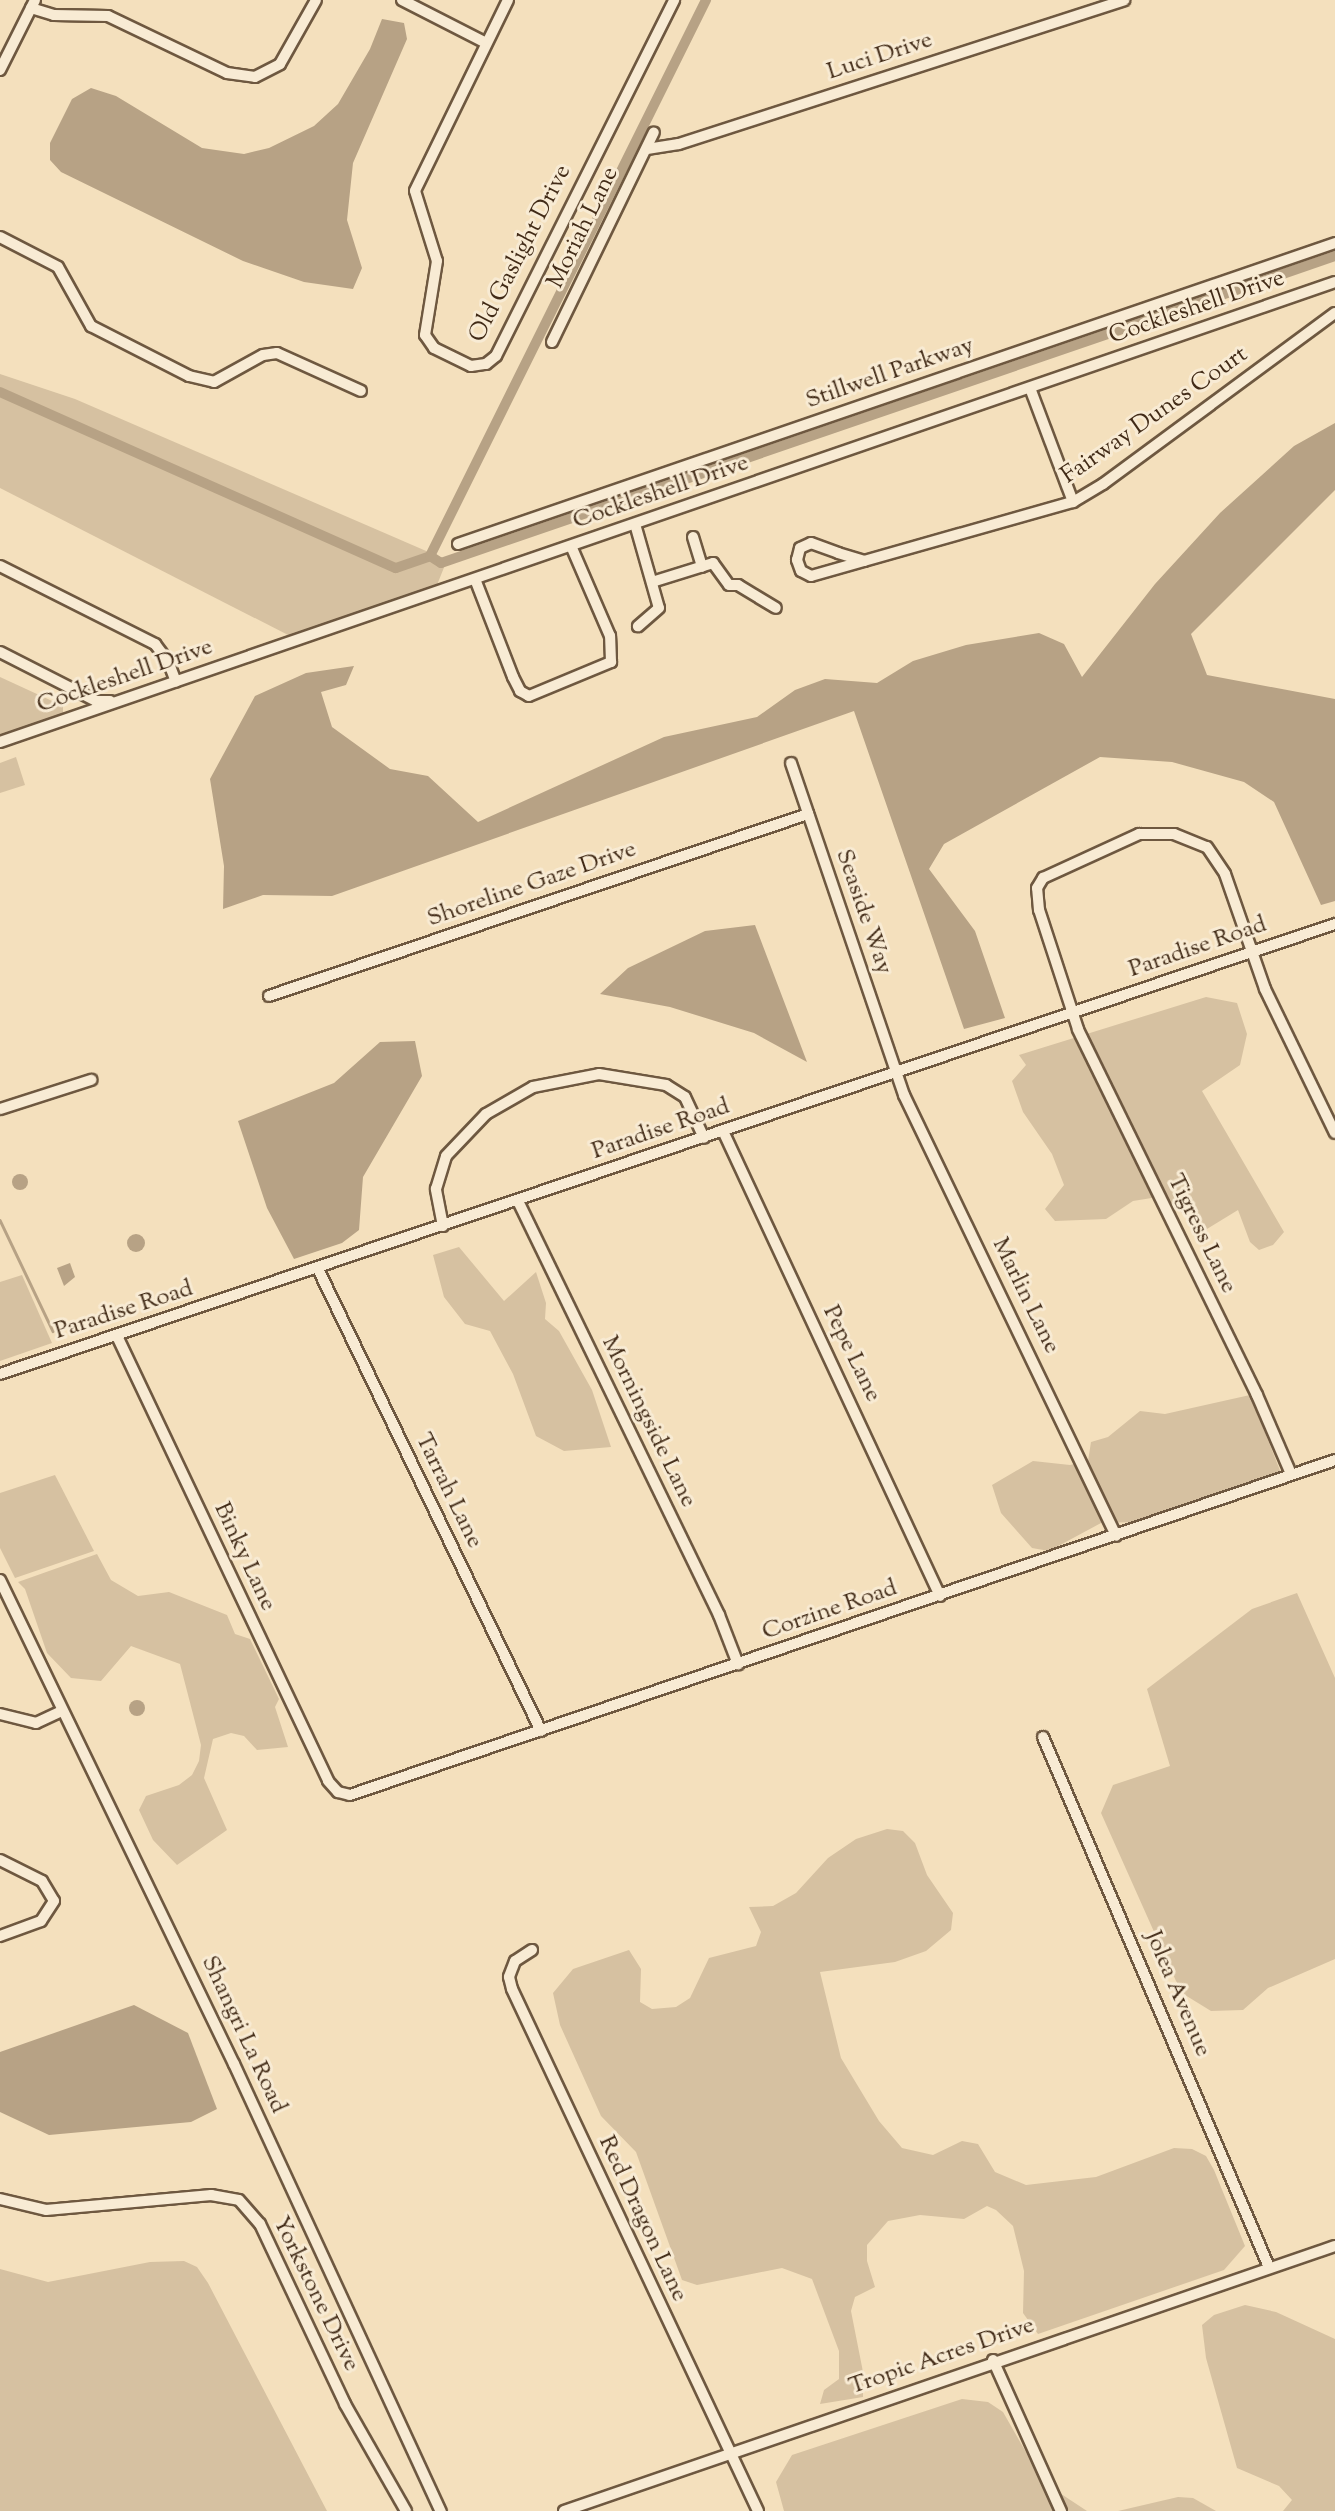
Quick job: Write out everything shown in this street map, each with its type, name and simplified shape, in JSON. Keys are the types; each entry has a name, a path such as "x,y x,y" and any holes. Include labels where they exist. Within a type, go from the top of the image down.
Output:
{"street":[{"path":"0,69 33,4 54,15 108,16 226,73 255,77 285,59 316,0"},
{"path":"401,0 486,43"},
{"name":"Old Gaslight Drive","path":"508,0 415,191 437,261 425,335 434,348 479,366 496,356 674,0"},
{"name":"Luci Drive","path":"647,149 680,144 1124,0"},
{"name":"Moriah Lane","path":"552,342 654,132"},
{"path":"0,237 58,267 91,326 201,382 226,378 263,355 277,353 361,391"},
{"name":"Stillwell Parkway","path":"458,544 1335,243"},
{"name":"Cockleshell Drive","path":"0,742 1335,282"},
{"name":"Fairway Dunes Court","path":"864,561 811,543 800,548 797,560 801,570 811,576 1073,502 1335,313"},
{"path":"1030,388 1073,502"},
{"path":"635,524 659,608 638,626"},
{"path":"693,537 702,567"},
{"path":"475,579 513,677 529,696 611,662 610,636 571,546"},
{"path":"652,582 713,564 729,584 738,585 776,608"},
{"path":"0,566 155,644 168,660 176,682"},
{"path":"0,652 96,701 117,701"},
{"name":"Seaside Way","path":"791,763 896,1074"},
{"name":"Shoreline Gaze Drive","path":"270,996 808,814"},
{"name":"Tigress Lane","path":"1251,952 1225,874 1208,847 1174,834 1128,836 1053,871 1037,888 1039,910 1073,1013 1291,1474"},
{"name":"Paradise Road","path":"0,1374 1335,924"},
{"path":"1251,952 1335,1133"},
{"path":"443,1226 436,1189 446,1156 491,1110 533,1087 599,1074 666,1085 685,1097 704,1138"},
{"name":"Marlin Lane","path":"896,1074 1116,1536"},
{"path":"0,1109 91,1080"},
{"name":"Pepe Lane","path":"723,1131 940,1596"},
{"name":"Morningside Lane","path":"518,1200 719,1615 738,1664"},
{"name":"Tarrah Lane","path":"318,1269 541,1731"},
{"name":"Binky Lane","path":"117,1336 253,1628 338,1792"},
{"name":"Corzine Road","path":"338,1792 362,1793 1335,1460"},
{"name":"Shangri La Road","path":"0,1580 234,2064 441,2511"},
{"path":"0,1714 36,1723 62,1711"},
{"name":"Jolea Avenue","path":"1044,1737 1269,2267"},
{"path":"0,1860 42,1881 54,1901 41,1921 0,1936"},
{"name":"Red Dragon Lane","path":"532,1950 515,1961 509,1978 512,1989 563,2104 758,2511"},
{"name":"Yorkstone Drive","path":"0,2199 46,2210 211,2195 239,2200 260,2224 345,2404 406,2511"},
{"name":"Tropic Acres Drive","path":"564,2511 993,2360 1335,2246"},
{"path":"993,2360 1061,2511"}],"shaded area":[{"path":"382,19 404,23 407,39 353,163 347,220 362,268 353,289 304,282 243,261 61,172 50,160 50,143 72,99 91,88 116,96 202,148 244,154 269,148 314,126 338,104 370,49"},
{"path":"0,374 75,399 447,560 435,590 292,637 0,488"},
{"path":"1335,423 1335,490 1191,634 1207,675 1335,699 1335,901 1321,905 1274,802 1244,782 1172,762 1100,757 944,844 929,869 975,931 1005,1018 964,1029 854,711 332,896 263,895 223,909 224,866 210,779 255,696 306,673 354,666 346,685 321,692 332,727 390,769 428,776 478,822 664,737 757,717 795,690 825,679 877,683 913,661 966,645 1039,633 1064,644 1082,677 1155,584 1220,513 1294,446"},
{"path":"0,677 63,706 63,713 0,735"},
{"path":"16,757 25,785 0,793 0,763"},
{"path":"755,925 807,1062 754,1033 670,1007 600,994 628,968 705,931"},
{"path":"1206,997 1237,1003 1247,1034 1240,1065 1202,1091 1284,1232 1273,1245 1259,1250 1250,1242 1238,1210 1202,1232 1164,1196 1133,1201 1106,1219 1055,1221 1045,1209 1064,1185 1052,1154 1023,1112 1012,1081 1026,1065 1019,1055"},
{"path":"415,1041 422,1076 363,1177 359,1230 342,1243 294,1259 267,1208 238,1121 334,1083 380,1042"},
{"path":"17,1174 23,1174 28,1182 26,1188 17,1190 12,1185 12,1179"},
{"path":"136,1234 142,1237 145,1243 142,1249 136,1252 130,1249 127,1243 130,1237"},
{"path":"459,1247 504,1301 536,1272 546,1303 545,1319 559,1331 592,1390 611,1447 564,1451 536,1436 513,1374 490,1331 465,1324 444,1297 433,1255"},
{"path":"70,1263 75,1277 64,1286 57,1268"},
{"path":"22,1275 52,1343 0,1361 0,1282"},
{"path":"1250,1395 1281,1473 1134,1522 1101,1523 1049,1551 1032,1548 1001,1513 992,1485 1033,1461 1070,1465 1088,1461 1091,1442 1108,1437 1140,1411 1165,1414"},
{"path":"55,1475 94,1551 15,1578 0,1548 0,1493"},
{"path":"97,1554 111,1580 138,1596 169,1592 227,1615 235,1634 250,1639 279,1699 275,1707 288,1747 257,1750 244,1736 231,1733 213,1739 204,1778 227,1830 177,1865 153,1840 139,1810 146,1796 179,1785 192,1775 199,1761 201,1745 180,1664 131,1646 101,1681 71,1678 47,1653 25,1589 18,1582"},
{"path":"1297,1593 1335,1678 1335,1959 1268,1988 1243,2010 1211,2011 1185,1995 1176,1981 1101,1813 1113,1785 1170,1766 1147,1689 1252,1609"},
{"path":"137,1700 143,1702 143,1714 137,1716 131,1714 129,1708 131,1702"},
{"path":"887,1829 903,1831 915,1843 927,1875 953,1913 951,1930 926,1951 895,1962 820,1972 841,2058 879,2121 902,2148 933,2155 962,2141 978,2144 995,2172 1026,2185 1096,2177 1174,2148 1192,2149 1206,2156 1214,2170 1245,2246 1224,2270 1038,2334 1023,2313 1024,2271 1013,2226 996,2210 987,2206 964,2219 920,2215 888,2221 867,2245 867,2261 875,2287 855,2297 851,2311 863,2372 863,2397 820,2404 824,2390 839,2379 839,2351 812,2279 782,2268 697,2285 682,2280 636,2152 601,2116 560,2025 553,1993 573,1969 629,1950 641,1969 640,2002 652,2009 676,2007 690,1998 709,1958 756,1946 761,1932 749,1907 773,1906 796,1893 828,1858 856,1839"},
{"path":"134,2005 188,2033 217,2109 191,2122 49,2135 0,2112 0,2052"},
{"path":"184,2261 197,2267 208,2283 327,2511 0,2511 0,2269 48,2282 150,2262"},
{"path":"1245,2305 1276,2312 1335,2339 1335,2511 1283,2511 1292,2500 1279,2486 1237,2468 1206,2358 1202,2325 1214,2315"},
{"path":"962,2399 988,2402 1003,2412 1043,2482 1087,2511 784,2511 776,2482 792,2455"},
{"path":"1178,2497 1193,2498 1216,2511 1118,2511"}],"waterway":[{"path":"0,392 396,568 430,556 706,0"},
{"path":"430,556 441,563 1335,256"},
{"path":"0,1220 53,1331"}]}
